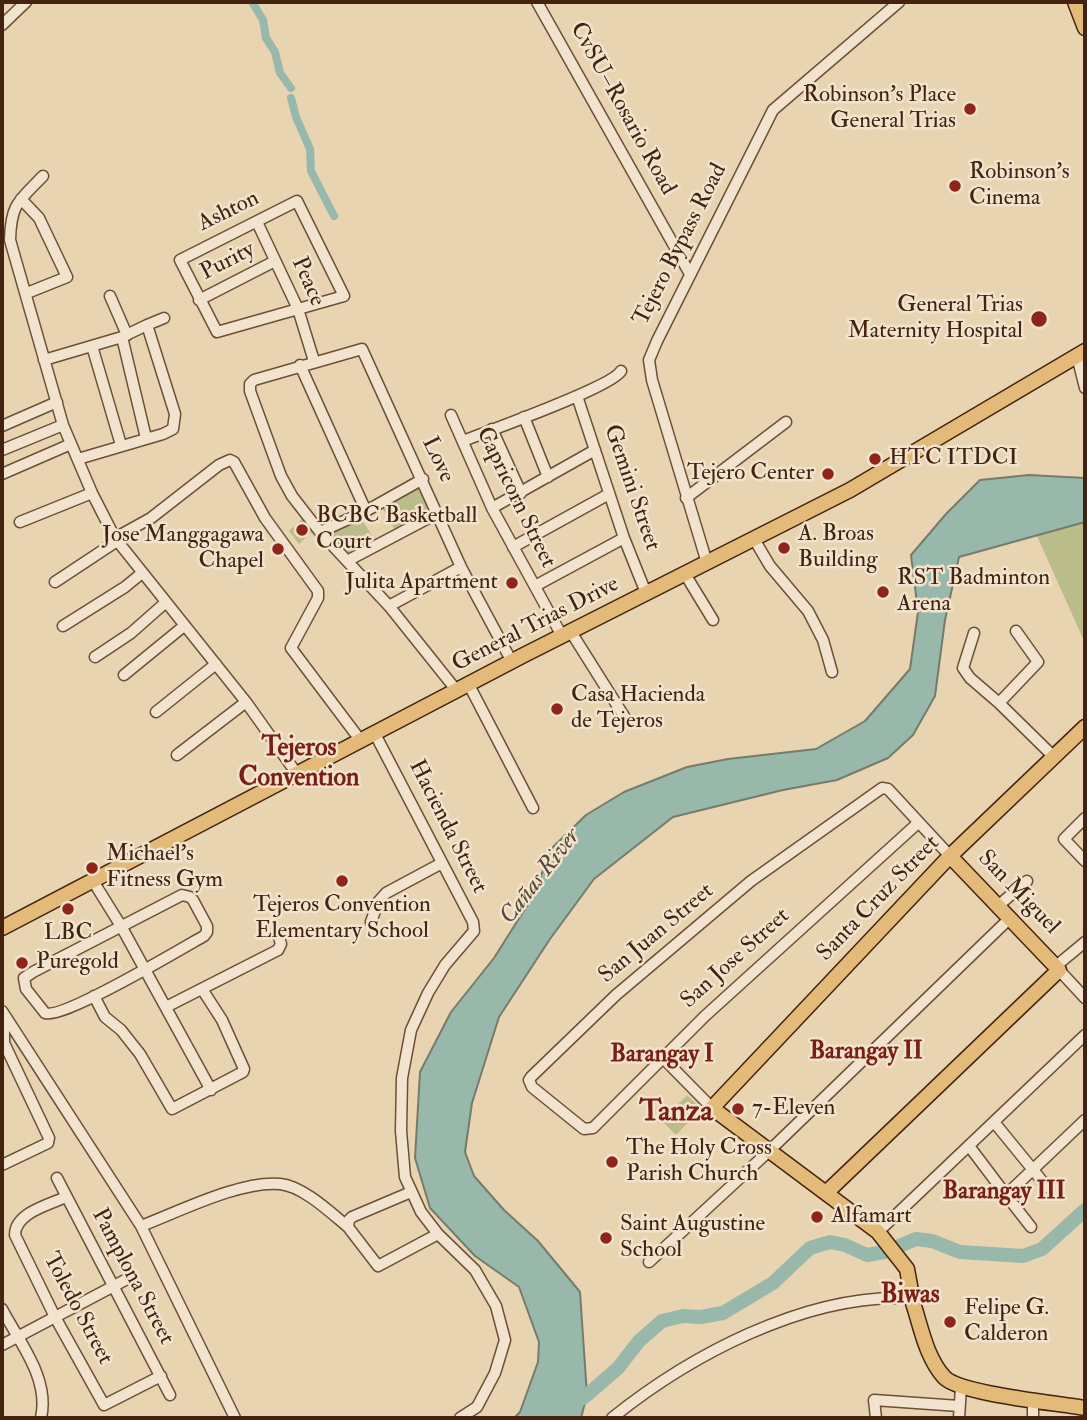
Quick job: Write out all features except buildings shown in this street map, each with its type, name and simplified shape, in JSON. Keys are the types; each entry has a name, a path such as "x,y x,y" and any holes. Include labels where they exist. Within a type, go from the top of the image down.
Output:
{"main road":[{"path":"1075,2 1085,28"},
{"name":"General Trias Drive","path":"2,928 512,662 850,490 1081,354"},
{"name":"Santa Cruz Street","path":"712,1108 950,856 1085,727"},
{"name":"San Miguel","path":"950,856 1058,968"},
{"path":"827,1192 1058,968"},
{"path":"712,1108 883,1236 910,1275 909,1297 937,1367 948,1382 961,1387 1085,1408"}],"street":[{"path":"2,25 26,2"},
{"name":"CvSU–Rosario Road","path":"537,2 690,274"},
{"name":"Tejero Bypass Road","path":"707,563 652,380 649,360 773,110 899,2"},
{"path":"43,176 21,199 10,217 6,241 27,293 44,360 71,444 116,540 246,702 297,774"},
{"path":"21,199 39,218 67,277 27,293"},
{"name":"Ashton","path":"199,300 180,260 297,201 344,296 299,309"},
{"name":"Peace","path":"257,222 299,309 314,361"},
{"name":"Purity","path":"199,300 275,261"},
{"path":"110,296 125,336 146,439"},
{"path":"199,300 217,332 299,309"},
{"path":"44,360 125,336 164,318"},
{"path":"78,459 173,429 175,414 147,325"},
{"path":"92,346 121,446"},
{"name":"Love","path":"314,361 362,349 461,567 512,662"},
{"path":"1081,354 1085,388"},
{"path":"314,361 254,380 250,384 250,391 281,476 292,496 320,532 463,688 533,808"},
{"path":"300,365 366,511"},
{"path":"463,441 577,396 616,378 621,371"},
{"name":"Gemini Street","path":"577,396 624,538 646,593"},
{"path":"2,426 57,402"},
{"name":"Capricorn Street","path":"451,415 492,508 535,586 627,722"},
{"path":"524,417 548,477"},
{"path":"686,498 786,422"},
{"path":"2,450 63,425"},
{"path":"492,429 520,493"},
{"path":"2,474 71,444"},
{"path":"492,508 595,450"},
{"path":"54,582 151,518 219,466 230,460 234,462 265,519 318,591 291,648 361,741"},
{"path":"320,532 366,511 423,479"},
{"path":"20,522 92,493"},
{"path":"513,547 609,494"},
{"path":"347,561 438,513"},
{"path":"535,586 624,538"},
{"path":"754,539 770,566 808,611 824,640 832,672"},
{"path":"388,606 461,567"},
{"path":"63,626 125,587 142,573"},
{"path":"685,574 713,621"},
{"path":"95,657 131,633 165,603"},
{"path":"124,675 184,626"},
{"path":"999,703 1038,662 1016,631"},
{"path":"974,633 963,668 970,678 1053,756"},
{"path":"156,712 216,664"},
{"path":"177,755 246,702"},
{"name":"Hacienda Street","path":"375,734 473,922 474,931 445,965 411,1030 402,1078 401,1131 405,1177 421,1212 438,1234 475,1270 496,1306 505,1340 495,1373 477,1407 460,1418"},
{"name":"San Miguel","path":"885,788 950,856"},
{"name":"San Juan Street","path":"587,1130 532,1087 529,1080 531,1077 616,995 751,881 885,788"},
{"path":"1085,818 1065,839 1085,861"},
{"name":"San Jose Street","path":"587,1130 595,1126 662,1057 918,823"},
{"path":"371,922 378,902 386,893 442,863"},
{"path":"93,881 121,926 211,1090"},
{"path":"998,906 1027,881"},
{"path":"187,895 193,900 207,926 206,934 144,969 49,1016 26,989 24,978 177,897 187,895"},
{"path":"649,1262 768,1152 1010,918"},
{"path":"166,1007 278,950 281,944 278,934"},
{"path":"1085,943 1058,968 1085,998"},
{"path":"94,996 105,1017 121,1030 139,1054 172,1109 211,1090 244,1069 222,1020 202,989"},
{"path":"2,1165 48,1143 47,1130 4,1043 3,1012"},
{"path":"3,1012 141,1226 235,1418"},
{"path":"883,1236 969,1146 1085,1035"},
{"path":"662,1057 712,1108"},
{"path":"1006,1195 1085,1120"},
{"path":"994,1122 1047,1187"},
{"path":"969,1146 1031,1227"},
{"name":"Pamplona Street","path":"57,1178 170,1395"},
{"path":"141,1226 236,1189 281,1184 307,1195 348,1227 378,1266 438,1234"},
{"path":"348,1227 352,1217 411,1192"},
{"name":"Toledo Street","path":"66,1196 21,1219 15,1226 15,1235 55,1317 104,1405 161,1376"},
{"path":"2,1345 129,1278"},
{"path":"612,1418 685,1365 791,1317 831,1307 909,1297"},
{"path":"2,1309 38,1373 43,1408 41,1418"},
{"path":"876,1418 874,1400 959,1412 961,1387"},
{"path":"1033,1400 1033,1418"}],"green space":[{"path":"418,485 431,513 396,532 381,506"},
{"name":"BCBC Basketball Court","path":"305,516 315,529 299,544 289,531"},
{"path":"361,518 376,542 347,557 324,533"},
{"path":"1085,522 1085,643 1037,536"},
{"path":"687,1095 701,1109 676,1135 662,1121"}],"water":[{"name":"Cañas River","path":"1029,475 1085,478 1085,522 959,557 945,620 935,696 913,735 888,758 837,780 783,790 673,817 594,879 550,939 499,1017 472,1103 465,1152 474,1176 504,1210 538,1241 580,1292 587,1395 581,1418 514,1418 520,1412 538,1362 539,1342 519,1287 475,1256 430,1208 415,1158 420,1072 451,1012 494,958 530,901 553,847 586,815 624,792 687,767 728,759 816,749 865,721 910,669 918,612 911,555 980,480"}],"waterway":[{"path":"252,2 263,20 266,38 275,52 280,73 291,88"},
{"path":"291,98 310,149 311,171 334,216"},
{"path":"552,1418 587,1395 618,1368 639,1341 662,1321 683,1316 701,1317 723,1313 773,1283 810,1248 830,1242 845,1245 867,1255 885,1252 916,1239 932,1241 960,1252 1023,1256 1042,1249 1085,1210"}],"place":[{"name":"Robinson's Place General Trias","path":"970,109"},
{"name":"Robinson's Cinema","path":"955,186"},
{"name":"General Trias Maternity Hospital","path":"1039,319"},
{"name":"HTC ITDCI","path":"875,459"},
{"name":"Tejero Center","path":"828,474"},
{"name":"BCBC Basketball Court","path":"302,530"},
{"name":"A. Broas Building","path":"784,548"},
{"name":"Jose Manggagawa Chapel","path":"278,549"},
{"name":"Julita Apartment","path":"512,583"},
{"name":"RST Badminton Arena","path":"883,592"},
{"name":"Casa Hacienda de Tejeros","path":"557,709"},
{"name":"Michael's Fitness Gym","path":"92,868"},
{"name":"Tejeros Convention Elementary School","path":"342,881"},
{"name":"LBC","path":"68,909"},
{"name":"Puregold","path":"22,963"},
{"name":"7-Eleven","path":"738,1109"},
{"name":"The Holy Cross Parish Church","path":"612,1162"},
{"name":"Alfamart","path":"817,1217"},
{"name":"Saint Augustine School","path":"606,1238"},
{"name":"Felipe G. Calderon","path":"950,1322"}],"district":[{"name":"Tejeros Convention","path":"299,764"},
{"name":"Barangay II","path":"866,1053"},
{"name":"Barangay I","path":"662,1056"},
{"name":"Tanza","path":"676,1114"},
{"name":"Barangay III","path":"1004,1193"},
{"name":"Biwas","path":"910,1296"}]}
